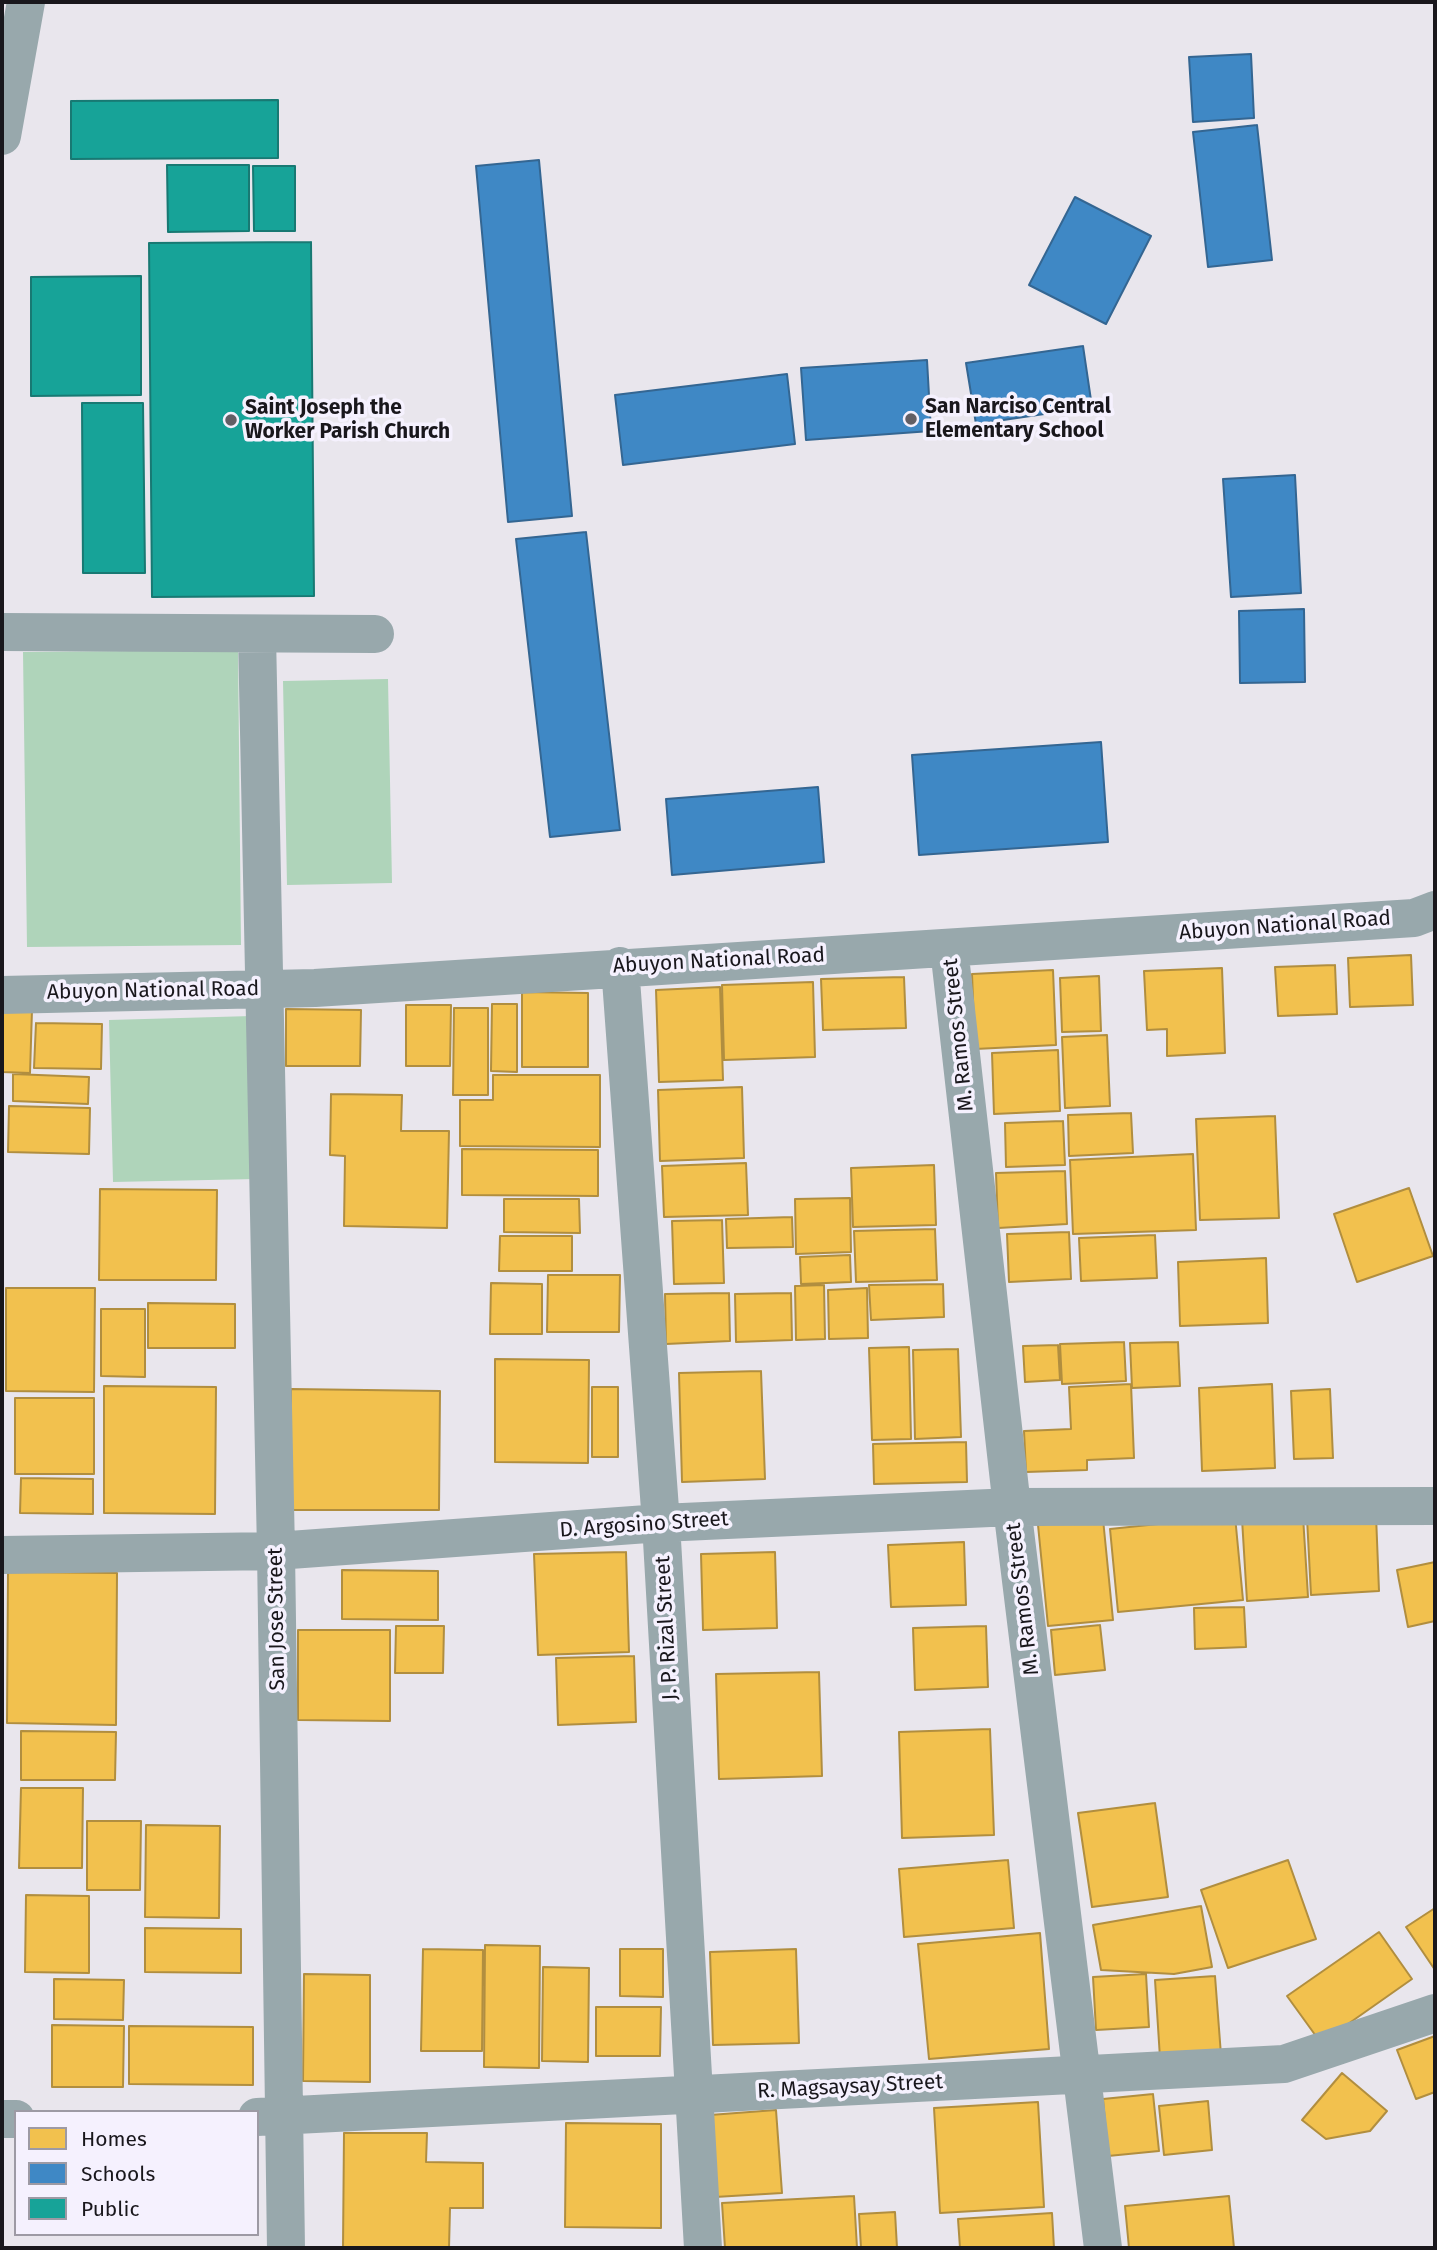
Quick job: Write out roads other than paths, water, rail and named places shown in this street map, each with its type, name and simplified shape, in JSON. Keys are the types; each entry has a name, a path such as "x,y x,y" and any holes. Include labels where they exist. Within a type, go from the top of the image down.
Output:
{"street":[{"path":"2,136 26,2"},
{"path":"2,632 375,634"},
{"name":"San Jose Street","path":"257,635 276,1551 271,2117 286,2248"},
{"name":"Abuyon National Road","path":"2,995 264,989 949,948 1414,918 1435,909"},
{"name":"M. Ramos Street","path":"949,948 1012,1507 1080,2075 1104,2248"},
{"name":"J. P. Rizal Street","path":"620,966 661,1523 703,2248"},
{"name":"D. Argosino Street","path":"2,1555 276,1551 661,1523 1012,1507 1435,1506"},
{"name":"R. Magsaysay Street","path":"271,2117 1284,2064 1435,2013"}],"place":[{"name":"San Narciso Central Elementary School","path":"911,419"},
{"name":"Saint Joseph the Worker Parish Church","path":"231,420"}]}
